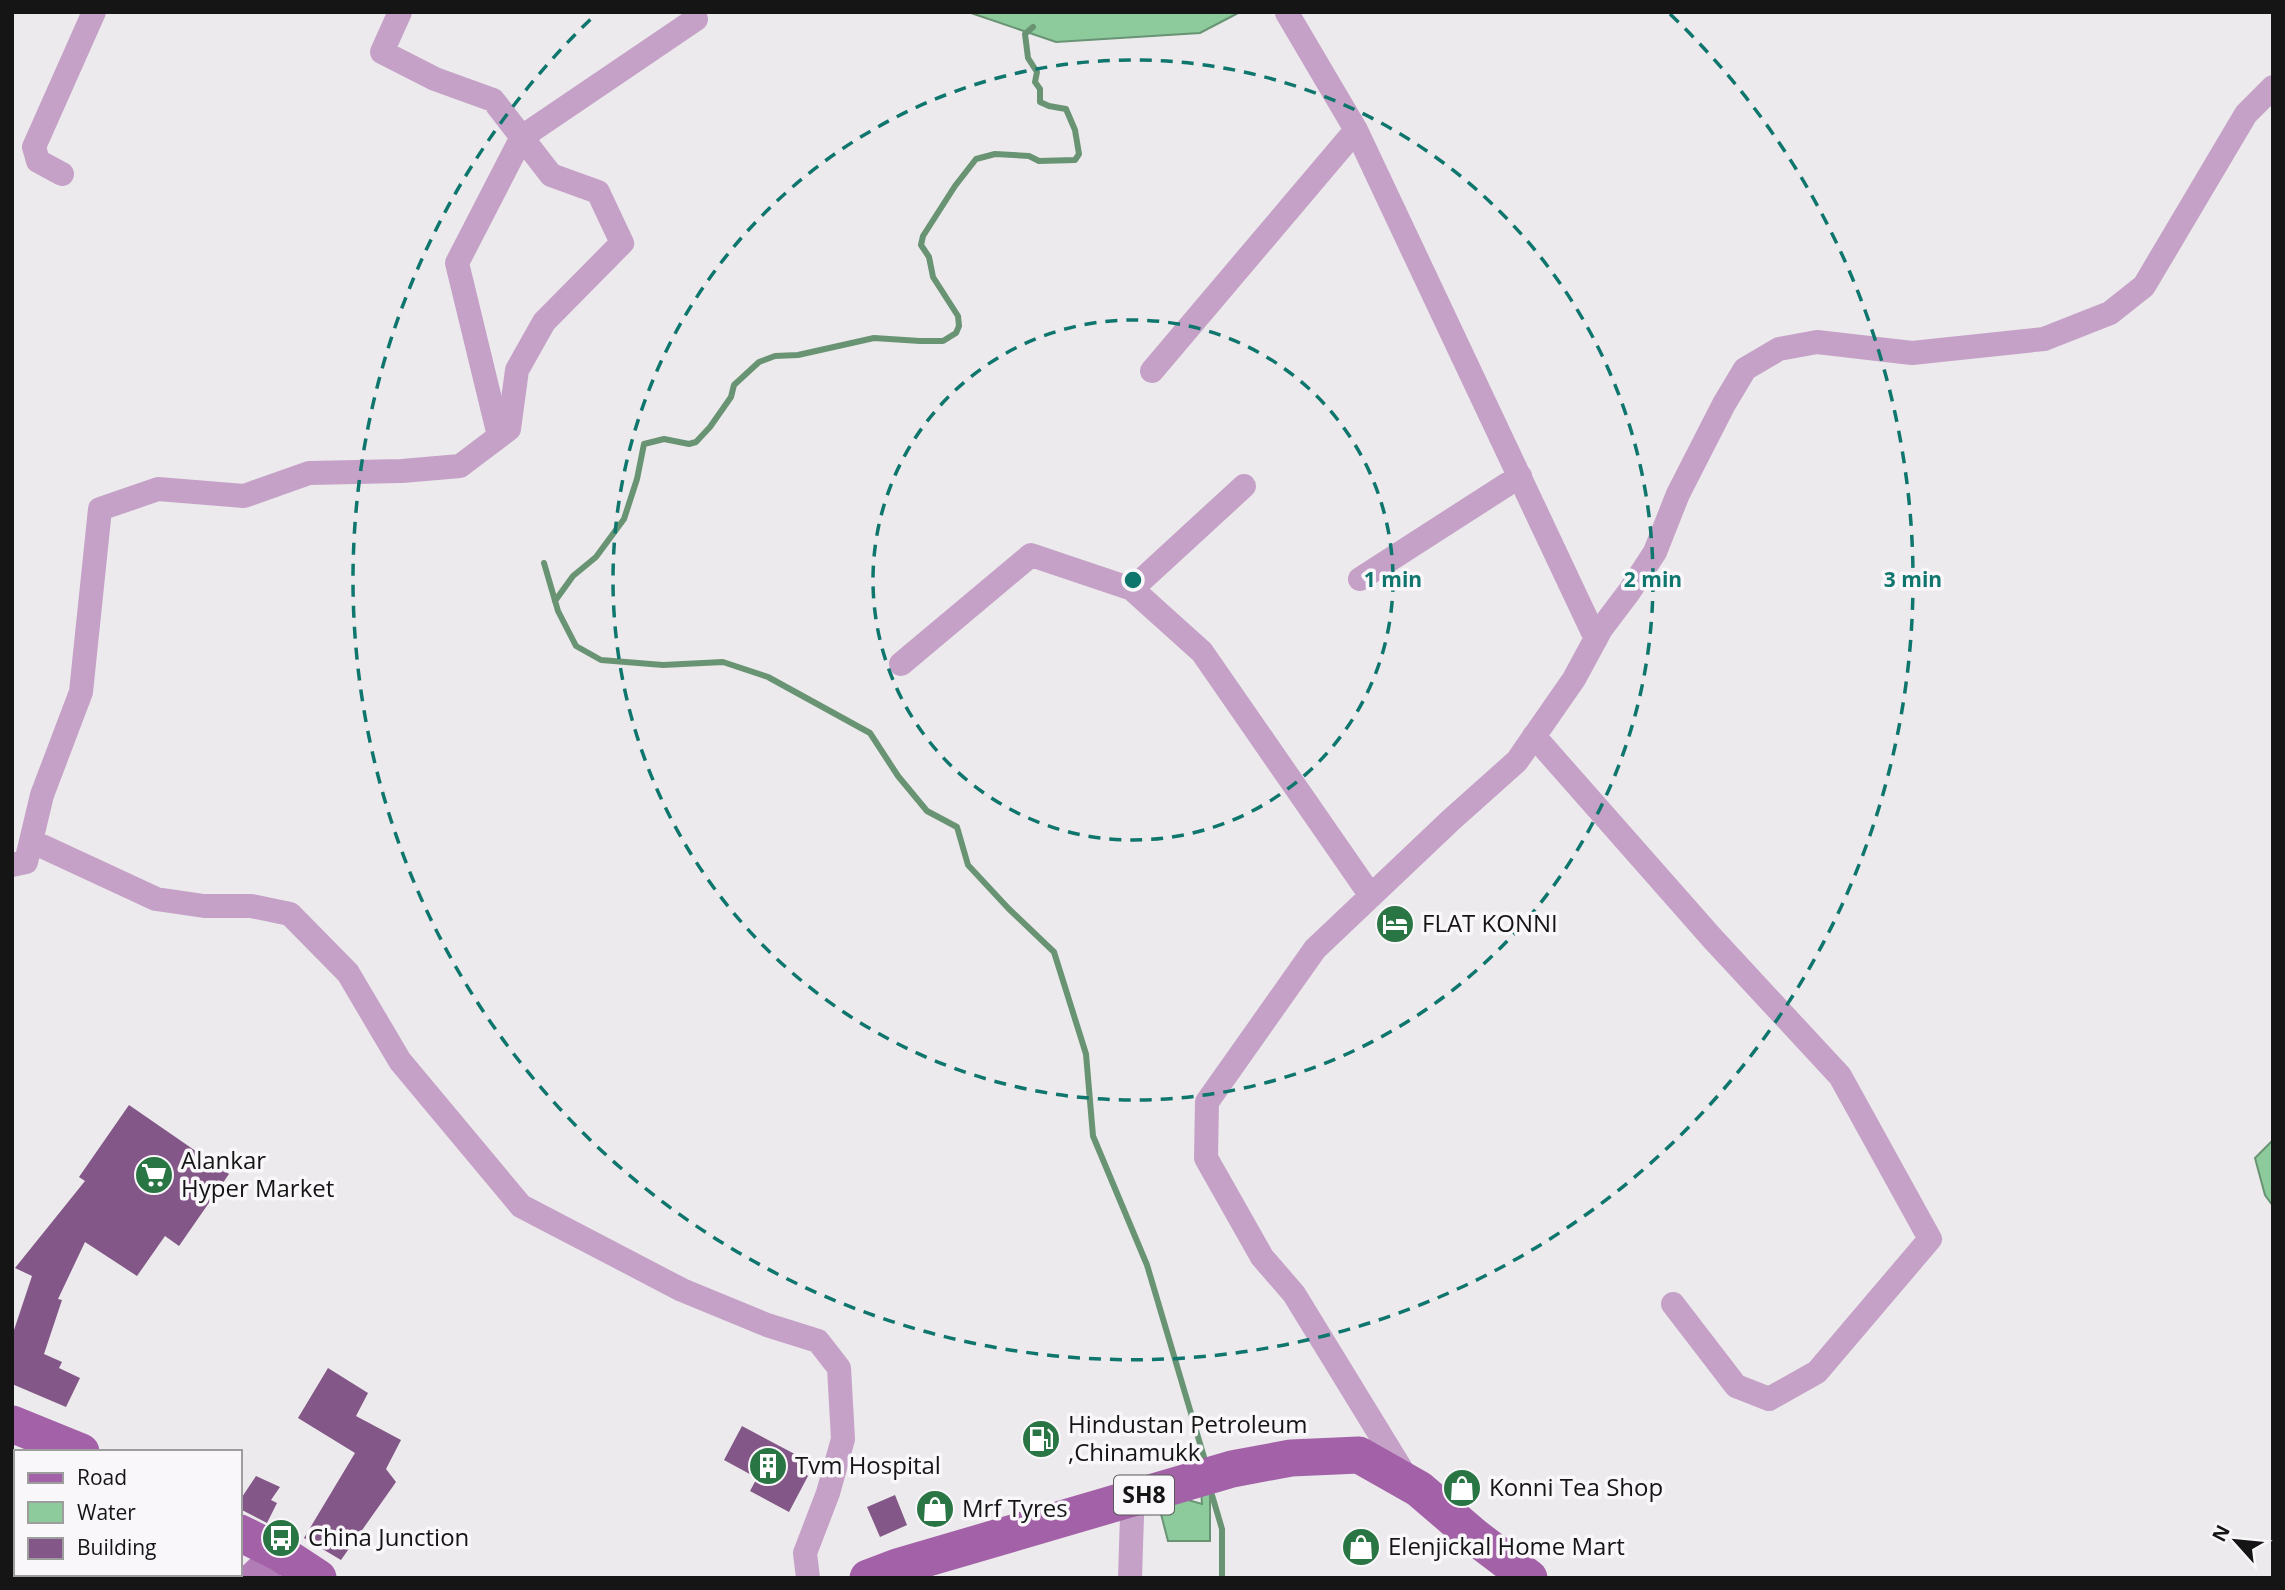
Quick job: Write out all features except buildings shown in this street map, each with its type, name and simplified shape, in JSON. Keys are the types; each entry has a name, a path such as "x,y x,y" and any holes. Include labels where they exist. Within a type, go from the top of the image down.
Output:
{"main road":[{"path":"12,1424 76,1450"},
{"name":"SH8","path":"868,1578 1232,1469 1291,1458 1359,1455 1419,1489 1529,1578"},
{"path":"242,1534 280,1553 318,1578"},
{"path":"254,1578 280,1553"}],"street":[{"path":"62,174 38,162 34,146 94,12"},
{"path":"1287,13 1356,130 1596,639"},
{"path":"12,865 26,862 42,795 81,692 100,509 158,488 244,496 309,473 402,471 460,466 509,429 517,370 544,322 622,243 598,192 551,174 493,100 435,79 383,52 394,14"},
{"path":"499,436 457,263 522,137 696,19"},
{"path":"1419,1489 1403,1472 1294,1294 1262,1257 1206,1158 1207,1102 1315,949 1517,761 1574,679 1596,639 1655,552 1678,494 1745,369 1779,349 1817,342 1912,353 2044,339 2110,313 2144,286 2246,114 2273,87"},
{"path":"1152,371 1356,130"},
{"path":"1360,579 1520,476"},
{"path":"1132,589 1244,486"},
{"path":"901,664 1031,555 1132,589 1202,652 1371,896"},
{"path":"1534,736 1712,938 1840,1076 1930,1239 1817,1372 1769,1399 1736,1386 1673,1304"},
{"path":"31,841 156,899 204,906 251,906 290,914 348,973 400,1061 521,1206 682,1290 767,1325 818,1342 839,1368 843,1439 828,1493 804,1553 808,1578"},
{"path":"1130,1578 1135,1497"}],"water":[{"path":"968,12 1240,12 1200,33 1056,42"},
{"path":"2273,1140 2273,1206 2265,1195 2255,1158"},
{"path":"1201,1489 1210,1491 1210,1541 1168,1541 1161,1514 1181,1498 1202,1504"}],"waterway":[{"path":"555,601 573,576 596,557 624,519 637,479 644,444 664,439 689,444 696,442 731,397 734,385 759,362 775,356 798,355 874,338 943,341 956,333 959,326 958,316 933,277 929,257 921,245 923,236 955,186 976,159 995,154 1029,156 1039,161 1075,160 1079,154 1075,130 1066,109 1040,102 1040,89 1035,82 1037,72 1028,58 1025,34 1033,27"},
{"path":"544,563 558,611 576,646 601,660 663,665 723,662 768,677 870,733 898,776 927,811 957,827 968,865 1054,952 1086,1054 1093,1136 1147,1265 1204,1457"},
{"path":"1212,1495 1222,1529 1222,1578"}],"place":[{"name":"FLAT KONNI","path":"1395,924"},
{"name":"Alankar Hyper Market","path":"154,1175"},
{"name":"Hindustan Petroleum ,Chinamukk","path":"1041,1439"},
{"name":"Tvm Hospital","path":"768,1466"},
{"name":"Konni Tea Shop","path":"1462,1488"},
{"name":"Mrf Tyres","path":"935,1509"},
{"name":"China Junction","path":"281,1538"},
{"name":"Elenjickal Home Mart","path":"1361,1547"}]}
